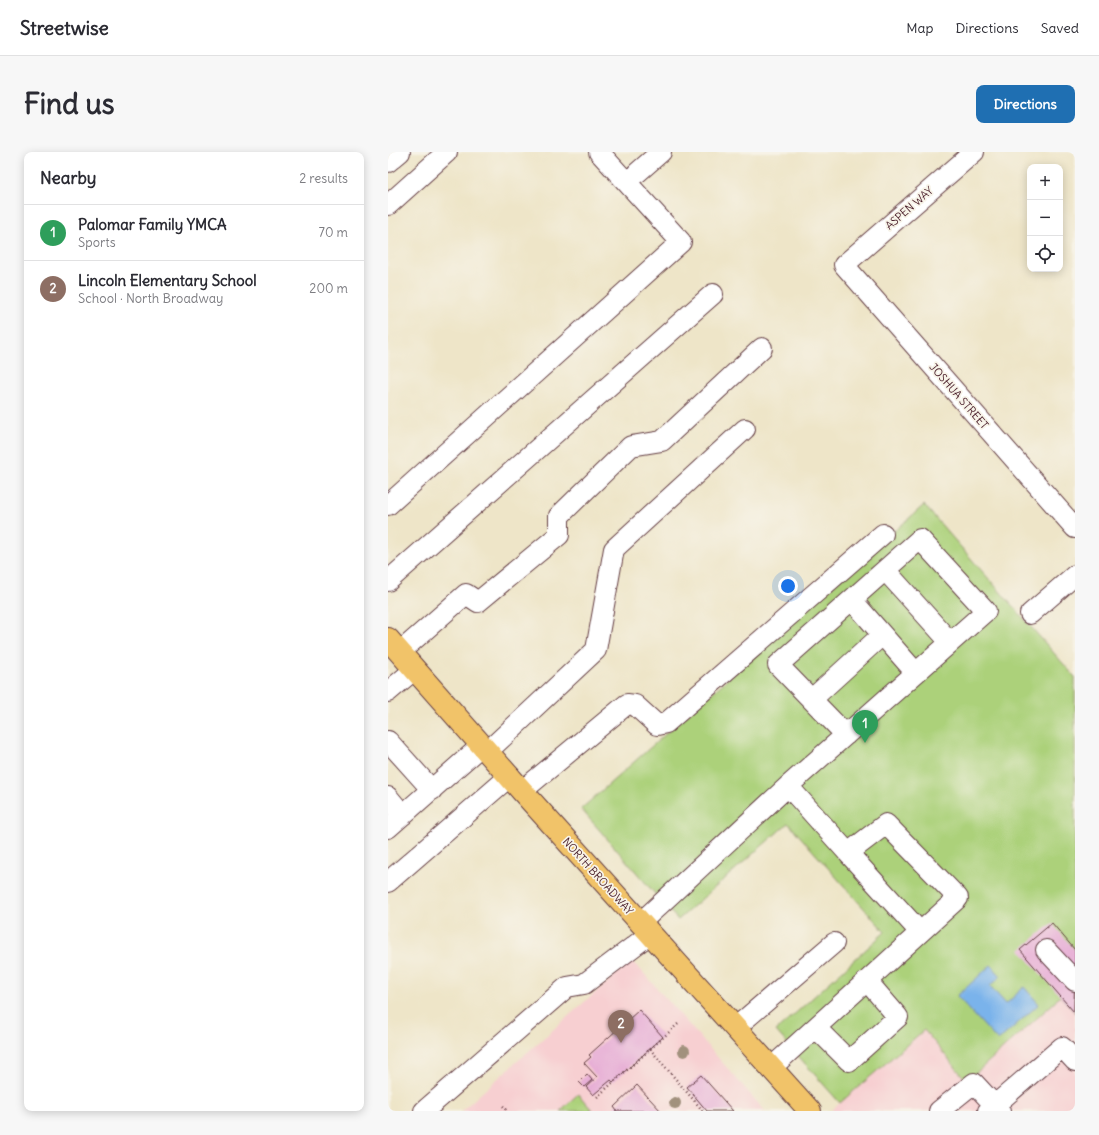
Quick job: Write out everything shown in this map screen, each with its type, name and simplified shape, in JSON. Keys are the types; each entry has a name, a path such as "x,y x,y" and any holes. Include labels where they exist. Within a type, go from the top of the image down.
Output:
{"main road":[{"name":"NORTH BROADWAY","path":"394,646 810,1111"}],"street":[{"path":"388,162 400,152"},
{"path":"388,205 447,152"},
{"path":"388,505 681,242 600,152"},
{"path":"637,173 661,152"},
{"name":"ASPEN WAY","path":"844,265 974,152"},
{"name":"JOSHUA STREET","path":"844,265 1075,528"},
{"path":"388,581 713,294"},
{"path":"394,646 466,594 478,602 559,535 559,516 631,446 662,441 762,348"},
{"path":"388,828 432,790 485,748 596,650 614,549 744,430"},
{"path":"388,882 516,783 627,704 635,705 657,725 666,722 883,534"},
{"path":"424,1111 567,987 584,984 645,928 788,786 846,735 916,673 950,642 986,611 920,539 778,665 846,735"},
{"path":"885,570 950,642"},
{"path":"1030,614 1075,575"},
{"path":"852,600 916,673"},
{"path":"812,699 882,635"},
{"path":"388,692 415,669"},
{"path":"388,741 432,790"},
{"path":"788,786 920,932"},
{"path":"388,797 404,815"},
{"path":"771,1068 958,898 886,824 848,853"},
{"path":"735,1028 834,943"},
{"path":"1046,950 1075,981"},
{"path":"816,1028 849,1061 898,1017 867,981"},
{"path":"939,1111 974,1083 994,1109 1062,1047 1075,1061"}],"path":[{"path":"597,1097 678,1024"},
{"path":"650,1049 703,1111"},
{"path":"503,1106 508,1111"}],"shaded area":[{"path":"1075,897 1075,1111 831,1111 924,1030 967,1080 1056,1001 1013,950"},
{"path":"632,960 765,1111 461,1111"}],"green space":[{"path":"924,505 1075,677 1075,1013 1060,996 967,1081 924,1030 840,1103 776,1031 885,932 788,823 678,920 581,809"},
{"path":"578,1094 593,1111 560,1111"}],"water":[{"path":"991,965 1001,976 990,986 1006,1004 1024,987 1039,1004 998,1041 957,996"}],"building":[{"path":"1052,923 1075,950 1074,1012 1020,950"},
{"path":"639,1010 663,1037 613,1082 611,1080 593,1095 586,1087 597,1077 584,1063 591,1057 589,1055"},
{"path":"587,1074 592,1080 584,1087 579,1082"},
{"path":"701,1075 733,1111 707,1111 687,1087"},
{"path":"637,1085 661,1111 617,1111 614,1107"}],"place":[{"name":"Palomar Family YMCA","path":"865,743"},
{"name":"Lincoln Elementary School","path":"621,1043"}]}
